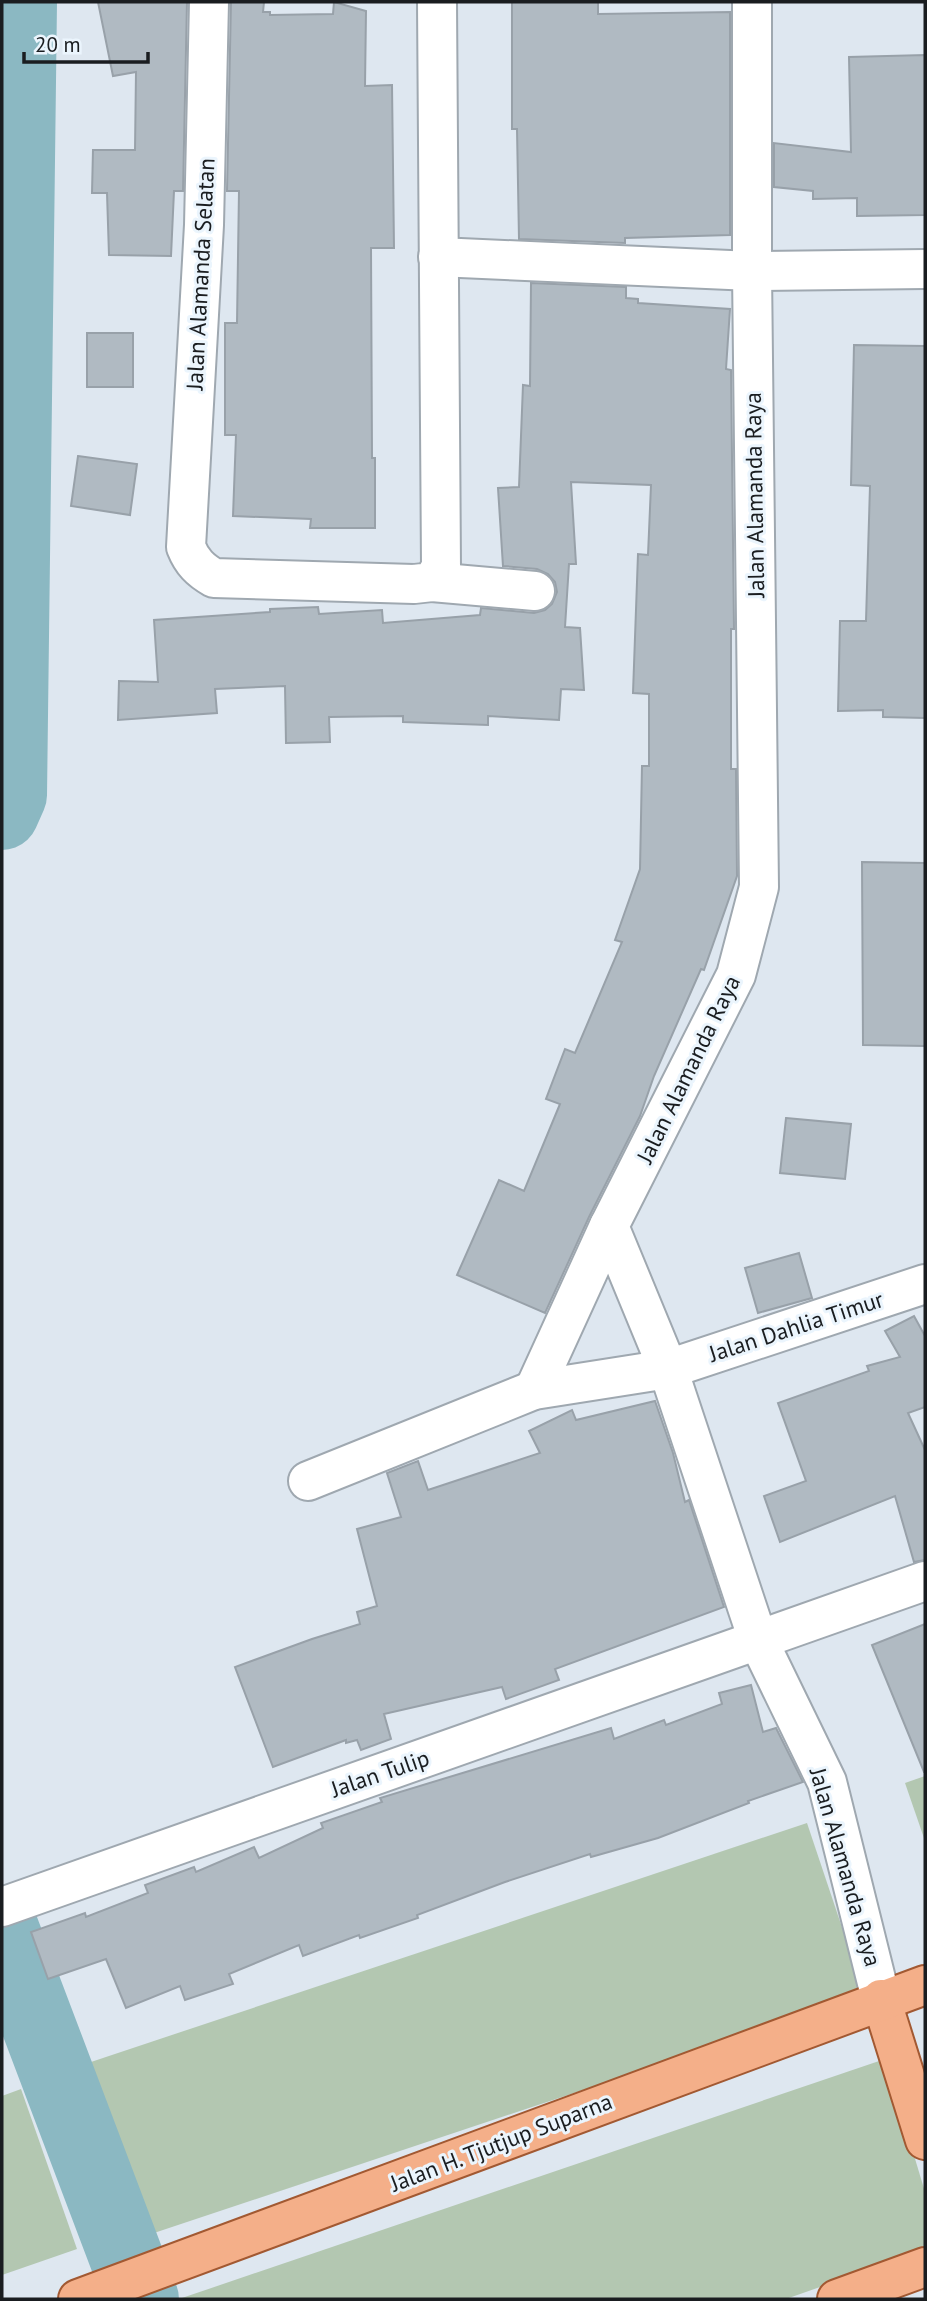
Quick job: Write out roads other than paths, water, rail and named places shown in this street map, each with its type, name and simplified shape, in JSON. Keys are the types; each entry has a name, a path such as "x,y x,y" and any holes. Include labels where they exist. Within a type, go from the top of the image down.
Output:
{"main road":[{"name":"Jalan H. Tjutjup Suparna","path":"78,2299 925,1984"},
{"path":"881,1999 925,2140"},
{"path":"837,2299 925,2267"}],"street":[{"name":"Jalan Alamanda Selatan","path":"209,2 204,225 186,547 191,560 214,578 414,584 432,582"},
{"path":"438,2 442,547 441,568 432,582 535,591"},
{"name":"Jalan Alamanda Raya","path":"752,2 752,271 759,887 736,975 609,1226 668,1368 758,1640 827,1782 881,1999"},
{"path":"438,257 752,271 925,269"},
{"path":"534,1390 609,1226"},
{"name":"Jalan Dahlia Timur","path":"309,1482 534,1390 668,1368 925,1284"},
{"name":"Jalan Tulip","path":"2,1907 925,1581"}],"waterway":[{"path":"2,813 10,795 20,2"},
{"path":"2,1929 142,2299"}]}
